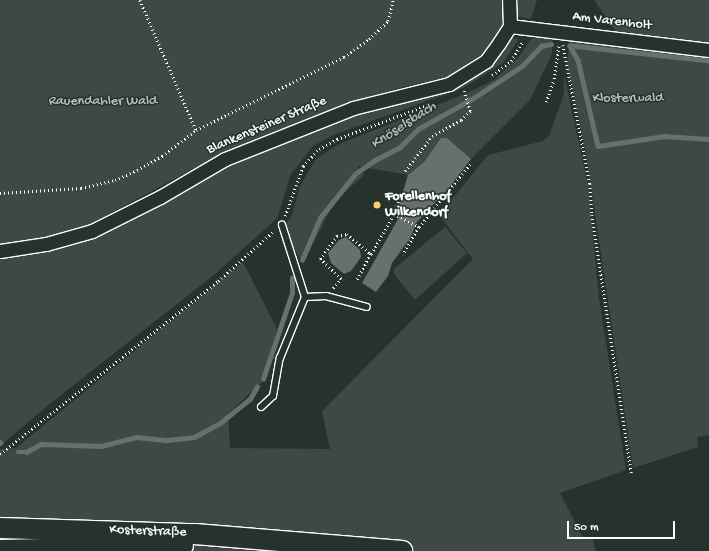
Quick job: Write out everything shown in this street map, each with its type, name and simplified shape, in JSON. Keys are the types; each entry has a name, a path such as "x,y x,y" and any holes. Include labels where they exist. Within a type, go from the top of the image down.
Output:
{"main road":[{"name":"Kosterstraße","path":"0,528 195,534 402,551"},
{"name":"Kosterstraße","path":"0,550 297,543"}],"street":[{"path":"509,0 510,26"},
{"name":"Am Varenholt","path":"510,26 709,50"},
{"name":"Blankensteiner Straße","path":"0,251 46,244 92,231 160,197 225,159 353,108 448,84 486,61 510,26"}],"lane":[{"path":"262,407 273,396 280,358 305,297 282,225"},
{"path":"305,297 326,296 367,307"}],"path":[{"path":"140,0 196,130"},
{"path":"0,193 81,188 115,180 162,156 196,130 344,57 369,39 388,21 393,0"},
{"path":"499,71 520,49 528,28"},
{"path":"546,102 554,79 561,32"},
{"path":"561,32 590,184 596,247 632,475"},
{"path":"405,171 432,136 461,120 470,111 464,92"},
{"path":"0,454 218,281 282,225 303,166 319,149 337,139 425,106"},
{"path":"403,255 419,227 471,163"},
{"path":"357,280 394,214 401,193"},
{"path":"394,214 419,227"},
{"path":"326,296 341,279 320,259 338,236 347,234 371,254"}],"green space":[{"name":"Rauendahler Wald","path":"0,0 537,0 531,19 509,15 498,36 481,55 447,77 399,88 351,103 225,152 88,225 45,240 0,247"},
{"path":"594,0 709,0 709,44 618,34"},
{"path":"552,37 552,54 530,100 471,159 447,138 441,138 424,162 408,175 357,166 364,175 334,202 303,264 283,228 292,215 300,186 316,159 337,145 465,94 494,80 518,58 532,38"},
{"path":"512,38 519,39 503,63 463,88 336,134 313,146 291,174 277,218 214,275 47,406 0,446 0,257 96,235 165,202 247,157 298,133 487,65"},
{"name":"Klosterwald","path":"570,41 709,57 709,435 697,437 698,447 633,468 586,154 567,63"},
{"path":"564,74 588,185 599,298 626,470 560,493 584,540 592,537 596,551 0,551 0,449 16,448 243,262 277,329 263,381 228,414 230,448 330,449 322,411 473,259 439,215 488,155 543,141 549,136 564,94"},
{"path":"445,227 467,253 415,300 394,274 394,269"}],"shaded area":[{"path":"441,138 447,138 471,159 448,189 416,223 411,237 392,263 388,276 376,292 362,283 398,219 397,212 408,175 424,162"},
{"path":"346,237 360,250 361,257 351,271 344,274 331,263 328,253 339,240"}],"waterway":[{"name":"Knöselsbach","path":"302,260 320,218 355,174 375,160 399,148 418,129 472,99 522,66 541,46 551,44"},
{"path":"709,61 570,46 578,60 598,146 664,136 709,139"},
{"name":"Knöselsbach","path":"263,379 292,293 292,278"},
{"name":"Knöselsbach","path":"18,452 26,452 41,444 101,446 136,437 167,440 194,437 220,423 250,399 257,387"}],"place":[{"name":"Forellenhof Wilkendorf","path":"377,205"}]}
